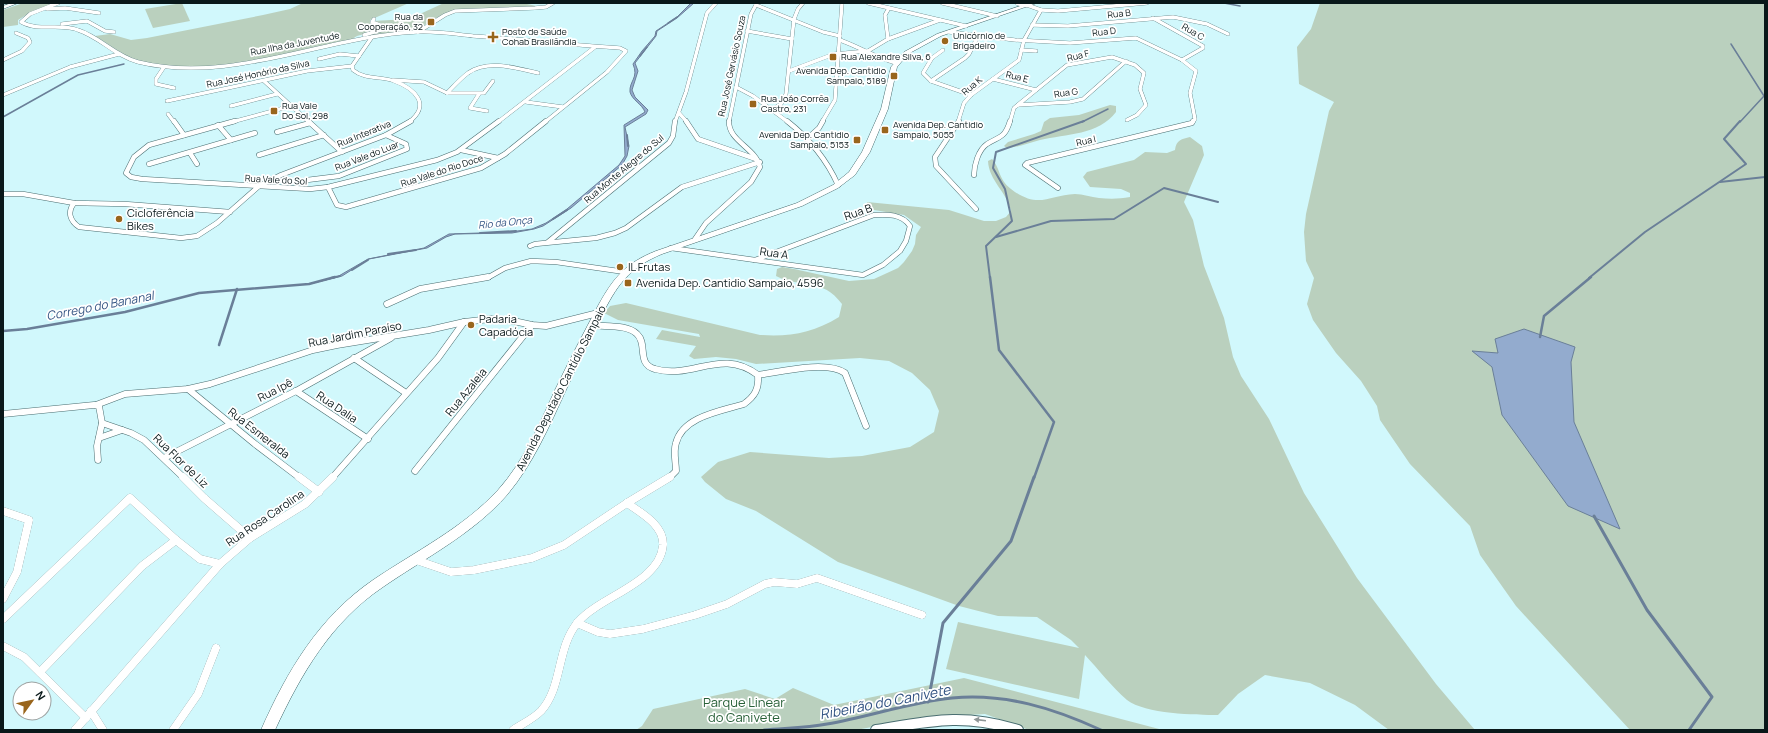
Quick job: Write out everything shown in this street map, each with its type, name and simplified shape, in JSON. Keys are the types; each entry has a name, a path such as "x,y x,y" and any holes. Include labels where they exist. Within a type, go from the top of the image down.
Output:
{"main road":[{"path":"3,8 16,3"},
{"path":"896,63 908,51 920,43 1034,3"},
{"name":"Avenida Deputado Cantídio Sampaio","path":"268,730 301,662 324,630 375,585 461,530 480,515 501,495 518,473 536,442 598,313 625,272 649,257 671,248 810,202 841,183 858,166 873,137 887,100 896,63"}],"street":[{"name":"Rua Ilha da Juventude","path":"58,3 27,16 22,22 35,26 69,27 79,30 135,62 164,67 210,66 243,62 372,37 418,32 624,49"},
{"path":"418,32 445,15 455,11 546,7 553,3"},
{"name":"Rua Monte Alegre do Sul","path":"548,242 665,148 673,136 676,118 679,113 707,13 716,3"},
{"path":"772,110 780,105 785,96 794,20 798,7 803,3"},
{"path":"808,138 819,128 835,100 842,3"},
{"path":"868,3 966,26"},
{"path":"942,3 997,16"},
{"path":"1018,3 1041,10 1058,11 1147,3"},
{"path":"756,4 840,38 881,59 896,63"},
{"name":"Rua José Gervásio Souza","path":"756,4 751,14 747,31 730,112 729,127 759,161"},
{"path":"38,11 65,8 99,13"},
{"path":"888,38 885,15 889,8"},
{"name":"Rua K","path":"976,209 940,172 935,161 938,152 958,123 964,103 972,94 1017,62 1020,58 1020,50 1024,40 1041,10"},
{"name":"Rua B","path":"1032,25 1068,26 1169,17 1182,18 1207,24 1228,34"},
{"name":"Rua C","path":"1153,18 1203,46 1203,48 1182,60"},
{"path":"350,41 388,28 372,22 374,19"},
{"path":"56,26 84,20 105,31 114,32"},
{"path":"789,70 839,53 868,51 888,38 940,20"},
{"path":"747,31 792,40"},
{"name":"Rua D","path":"949,32 978,36 1075,43 1136,38 1182,60 1196,71 1190,93 1195,119 1192,123"},
{"path":"3,60 18,54 29,45 30,40 28,38 16,33"},
{"path":"932,81 965,58 978,36"},
{"path":"352,66 372,37"},
{"name":"Rua Vale do Sol","path":"291,106 155,143 140,151 128,167 126,173 127,176 142,179 301,190 328,187 437,160 461,150 526,102 595,46"},
{"name":"Rua Vale do Rio Doce","path":"328,187 337,205 346,208 465,174 481,168 528,137 563,106 603,74 626,52 624,49"},
{"path":"943,50 932,58 923,73 924,76 943,86 972,94"},
{"path":"1020,50 1036,51"},
{"path":"3,95 70,67 119,54"},
{"path":"319,59 343,54 359,56"},
{"name":"Rua F","path":"974,174 974,165 987,144 1005,135 1012,111 1067,65 1108,57 1126,61 1144,71 1140,89 1146,105 1140,112 1127,120"},
{"name":"Rua G","path":"1018,106 1070,102 1083,99 1126,61"},
{"name":"Rua Interativa","path":"259,186 281,175 386,134 412,119 422,106 421,100 418,96 407,88 391,80 356,74 352,70 352,66"},
{"name":"Rua José Honório da Silva","path":"167,100 264,81 306,71 352,66"},
{"path":"164,67 156,79 156,84 174,88"},
{"path":"447,93 468,73 482,67 513,67 538,73"},
{"name":"Rua E","path":"993,79 1036,90"},
{"path":"391,80 419,81 447,93 479,94 485,92 493,81"},
{"path":"264,81 342,152"},
{"path":"736,86 746,91 808,138 841,183"},
{"path":"231,106 277,94"},
{"path":"479,94 470,108 487,111"},
{"path":"526,102 563,106"},
{"path":"679,113 687,122 692,134 698,139 759,161"},
{"path":"168,114 184,135"},
{"path":"278,132 310,122"},
{"name":"Rua I","path":"1058,188 1025,166 1025,164 1192,123"},
{"path":"218,125 231,140"},
{"path":"149,164 255,133"},
{"name":"Rua Vale do Luar","path":"307,180 339,176 407,149 406,144 386,134"},
{"path":"260,155 324,135"},
{"path":"461,150 498,158"},
{"path":"190,153 197,164"},
{"path":"695,239 706,223 751,182 759,171 759,161"},
{"path":"530,246 548,242 596,238 615,234 626,228 682,187 759,161"},
{"path":"833,174 841,183"},
{"path":"74,203 70,209 70,216 71,221 78,227 181,238 194,237 204,233 259,186"},
{"path":"3,194 23,194 74,203 132,204 230,212"},
{"name":"Rua B","path":"754,260 870,216 885,214 905,219 910,226 904,245 889,261 873,269"},
{"name":"Rua A","path":"671,248 856,275 863,275 873,269"},
{"path":"387,304 420,289 489,277 505,268 531,261 556,262 625,272"},
{"name":"Rua Jardim Paraíso","path":"3,414 98,406 125,394 188,389 221,381 313,350 464,322 490,319 509,320 541,326 556,325 598,313"},
{"name":"Rua Rosa Carolina","path":"75,730 220,564 250,538 304,504 319,492 368,439 406,393 438,358 464,322"},
{"name":"Rua Azaleia","path":"415,471 532,325"},
{"path":"416,560 451,572 474,570 532,558 564,544 627,502 672,476 676,471 676,441 682,430 694,421 744,404 758,392 758,375 748,367 732,362 723,362 681,371 656,370 645,363 640,339 632,331 592,325"},
{"name":"Rua Ipê","path":"164,458 296,391 394,336"},
{"path":"354,358 406,393"},
{"path":"758,375 816,367 832,366 841,368 845,373 866,426"},
{"name":"Rua Esmeralda","path":"188,389 230,425 319,492"},
{"name":"Rua Dalia","path":"296,391 368,439"},
{"path":"98,406 102,423 97,446 98,460"},
{"name":"Rua Flor de Liz","path":"102,423 138,437 164,458 204,498 250,538"},
{"path":"99,438 122,430"},
{"path":"3,619 130,498 176,540 200,559 220,564"},
{"path":"513,730 541,711 547,700 565,647 577,623 593,608 646,574 656,563 662,553 663,544 656,525 627,502"},
{"path":"3,511 29,520 17,572 3,599"},
{"path":"40,672 142,566 176,540"},
{"path":"577,623 598,632 610,634 643,629 695,615 721,606 765,584 774,582 797,584 817,578 857,590 922,615"},
{"path":"3,646 24,657 103,730"},
{"path":"173,730 198,694 216,648"},
{"path":"876,730 929,720 959,719 981,720 1018,730"}],"green space":[{"path":"23,3 54,3 31,12 18,20 18,25 3,27 3,10"},
{"path":"182,3 190,21 153,28 145,9"},
{"path":"303,3 409,3 370,20 370,23 386,28 357,36 349,41 246,62 219,65 192,67 167,66 143,62 124,54 95,36 110,34 131,40 147,38 290,9"},
{"path":"444,3 521,3 539,7 449,12 416,30 356,39 390,28 373,21 409,19"},
{"path":"1320,3 1765,3 1765,730 1630,730 1516,606 1480,555 1470,526 1410,464 1380,420 1377,406 1361,381 1336,353 1313,320 1307,304 1314,278 1306,261 1304,232 1306,214 1329,111 1334,102 1299,84 1297,47 1311,29"},
{"path":"1110,105 1116,106 1116,112 1109,120 1091,129 1071,135 1040,140 1016,147 1007,148 1004,146 1008,142 1041,131 1044,122 1050,118 1079,115"},
{"path":"1190,137 1202,146 1204,155 1184,202 1193,220 1204,266 1224,318 1233,357 1241,376 1269,419 1304,493 1357,578 1436,684 1475,730 1389,730 1355,705 1310,683 1265,675 1238,694 1218,715 1209,715 1171,713 1135,705 1121,695 1085,655 1079,699 946,669 958,622 1079,648 1071,640 1037,617 998,616 959,606 838,562 756,511 726,499 701,477 718,462 750,452 829,458 862,456 910,447 934,432 939,411 930,390 912,373 889,361 860,358 756,364 736,359 716,357 694,359 689,356 696,346 656,339 662,330 700,337 699,334 618,320 604,313 610,306 626,303 760,335 801,333 820,327 839,317 842,304 827,290 785,280 776,276 777,269 782,267 794,269 849,281 874,279 898,268 912,251 915,244 916,235 921,227 904,215 868,209 867,202 949,210 984,221 996,221 1006,217 1011,211 1006,198 991,175 988,161 992,159 1007,185 1020,195 1029,199 1043,200 1075,194 1107,199 1130,197 1130,193 1121,189 1090,187 1083,177 1087,172 1134,160 1145,152 1167,153 1175,150 1180,140"},
{"name":"Parque Linear do Canivete","path":"964,678 1163,730 1029,730 985,714 920,718 856,730 636,730 642,726 653,709 745,689 775,699 793,688 834,705"}],"water":[{"path":"691,3 694,3 677,18 657,31 656,36 635,63 638,71 632,90 635,97 648,110 646,114 625,127 629,146 627,156 622,165 571,208 543,226 534,229 512,233 455,234 446,237 427,248 369,259 342,276 309,284 337,277 368,259 424,248 449,234 510,232 532,229 546,223 567,209 619,165 625,156 624,125 645,112 630,92 635,73 633,64 655,36 656,31 677,17"},
{"path":"1524,329 1575,347 1571,362 1574,422 1620,529 1568,506 1502,415 1492,367 1472,351 1498,353 1495,339"}],"waterway":[{"path":"1224,3 1240,6"},
{"name":"Rio da Onça","path":"668,23 677,17"},
{"path":"1731,44 1764,96 1740,122"},
{"name":"Rio da Onça","path":"640,56 647,47"},
{"path":"3,117 78,75 124,64"},
{"path":"1084,121 1108,109"},
{"path":"990,278 986,246 1012,221 1005,189 993,168 996,152 1084,121"},
{"path":"1589,278 1645,232 1746,164 1724,139 1740,121"},
{"name":"Rio da Onça","path":"627,135 628,146"},
{"path":"1720,182 1765,177"},
{"path":"996,237 1051,221 1114,219 1164,188 1218,202"},
{"name":"Rio da Onça","path":"553,219 567,210"},
{"name":"Rio da Onça","path":"480,233 516,231"},
{"name":"Rio da Onça","path":"388,254 416,250"},
{"name":"Rio da Onça","path":"352,270 368,260"},
{"name":"Rio da Onça","path":"333,278 340,276"},
{"path":"990,277 999,350 1054,422 1034,478"},
{"path":"1540,337 1544,316 1591,277"},
{"name":"Rio da Onça","path":"237,290 309,284 333,278"},
{"name":"Corrego do Bananal","path":"3,331 27,329 125,312 199,293 237,290"},
{"path":"219,345 237,290"},
{"path":"928,702 943,623 1011,541 1034,477"},
{"path":"1594,516 1647,610 1712,697 1689,730"},
{"name":"Ribeirão do Canivete","path":"928,702 972,697 1010,700 1047,709 1101,730"},
{"name":"Ribeirão do Canivete","path":"764,730 803,727 843,721 928,702"}],"place":[{"name":"Rua da Cooperação, 32","path":"431,22"},
{"name":"Posto de Saúde Cohab Brasilândia","path":"493,37"},
{"name":"Unicórnio de Brigadeiro","path":"945,41"},
{"name":"Rua Alexandre Silva, 6","path":"833,57"},
{"name":"Avenida Dep. Cantidio Sampaio, 5189","path":"894,76"},
{"name":"Rua João Corrêa Castro, 231","path":"753,104"},
{"name":"Rua Vale Do Sol, 298","path":"274,111"},
{"name":"Avenida Dep. Cantidio Sampaio, 5055","path":"885,130"},
{"name":"Avenida Dep. Cantidio Sampaio, 5153","path":"857,140"},
{"name":"Cicloferência Bikes","path":"119,219"},
{"name":"IL Frutas","path":"620,267"},
{"name":"Avenida Dep. Cantidio Sampaio, 4596","path":"628,283"},
{"name":"Padaria Capadócia","path":"471,325"}]}
